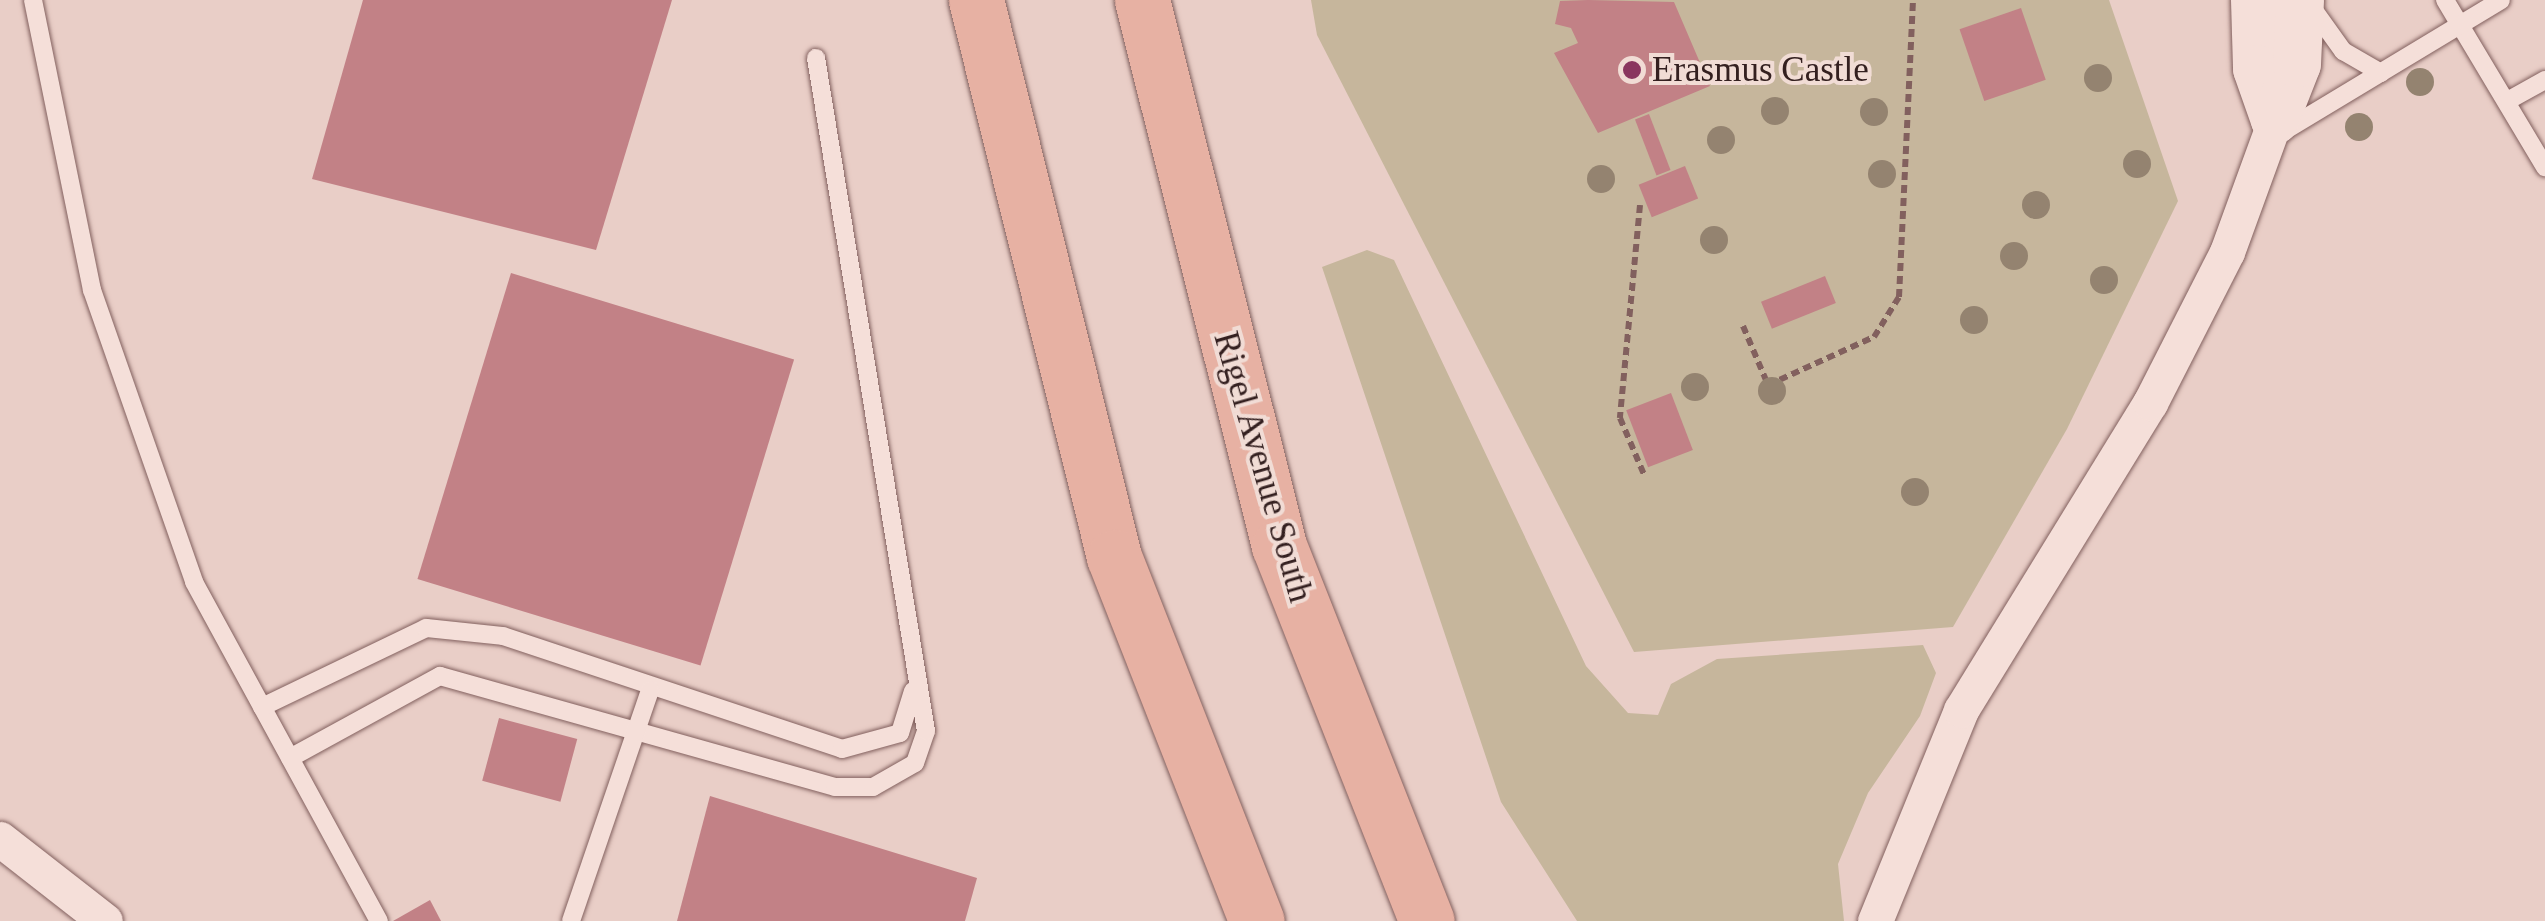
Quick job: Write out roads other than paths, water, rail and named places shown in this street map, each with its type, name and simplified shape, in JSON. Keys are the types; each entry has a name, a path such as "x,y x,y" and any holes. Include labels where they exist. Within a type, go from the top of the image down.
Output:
{"main road":[{"path":"976,0 1114,558 1257,921"},
{"name":"Rigel Avenue South","path":"1142,0 1279,546 1427,921"}],"street":[{"path":"2255,0 2257,70 2274,129"},
{"path":"1875,921 1962,710 2150,403 2274,129 2298,64 2300,0"},
{"path":"0,839 69,887 105,921"}],"lane":[{"path":"32,0 92,290 194,582 379,921"},
{"path":"2308,0 2344,51 2382,73"},
{"path":"2445,0 2510,100 2545,167"},
{"path":"2274,129 2382,73 2501,0"},
{"path":"290,758 440,676 835,786 873,787 906,773 924,752 816,58"},
{"path":"2510,100 2545,80"},
{"path":"262,707 426,628 503,636 650,690 818,744 868,748 900,734 915,676"},
{"path":"571,921 650,690"}],"place":[{"name":"Erasmus Castle","path":"1632,70"}]}
